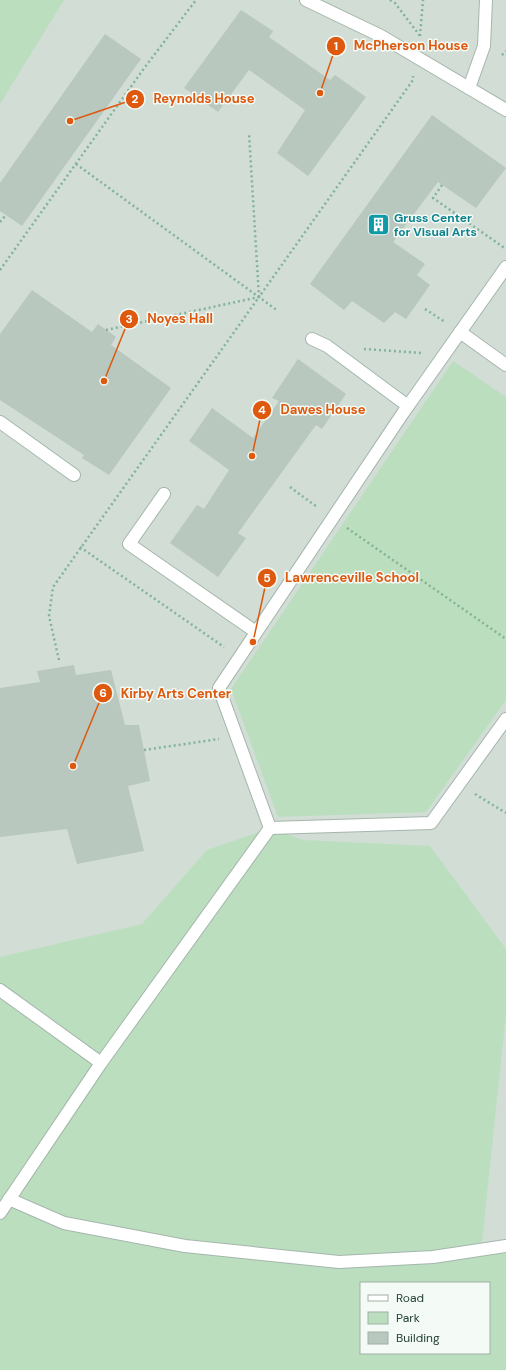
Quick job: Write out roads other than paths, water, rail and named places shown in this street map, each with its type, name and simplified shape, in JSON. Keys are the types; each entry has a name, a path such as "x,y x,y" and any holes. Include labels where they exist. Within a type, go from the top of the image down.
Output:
{"street":[{"path":"306,0 381,36 506,110"},
{"path":"469,88 484,46 486,0"},
{"path":"270,828 219,688 408,406 506,267"},
{"path":"460,332 506,365"},
{"path":"312,339 327,346 408,406"},
{"path":"0,422 74,475"},
{"path":"164,494 129,544 256,632"},
{"path":"270,828 432,823 506,719"},
{"path":"0,1213 101,1062 270,828"},
{"path":"0,990 101,1062"},
{"path":"9,1199 64,1223 185,1246 339,1262 433,1256 506,1246"}],"place":[{"name":"McPherson House","path":"320,93"},
{"name":"Reynolds House","path":"70,121"},
{"name":"Gruss Center for Visual Arts","path":"379,225"},
{"name":"Noyes Hall","path":"104,381"},
{"name":"Dawes House","path":"252,456"},
{"name":"Lawrenceville School","path":"253,642"},
{"name":"Kirby Arts Center","path":"73,766"}]}
